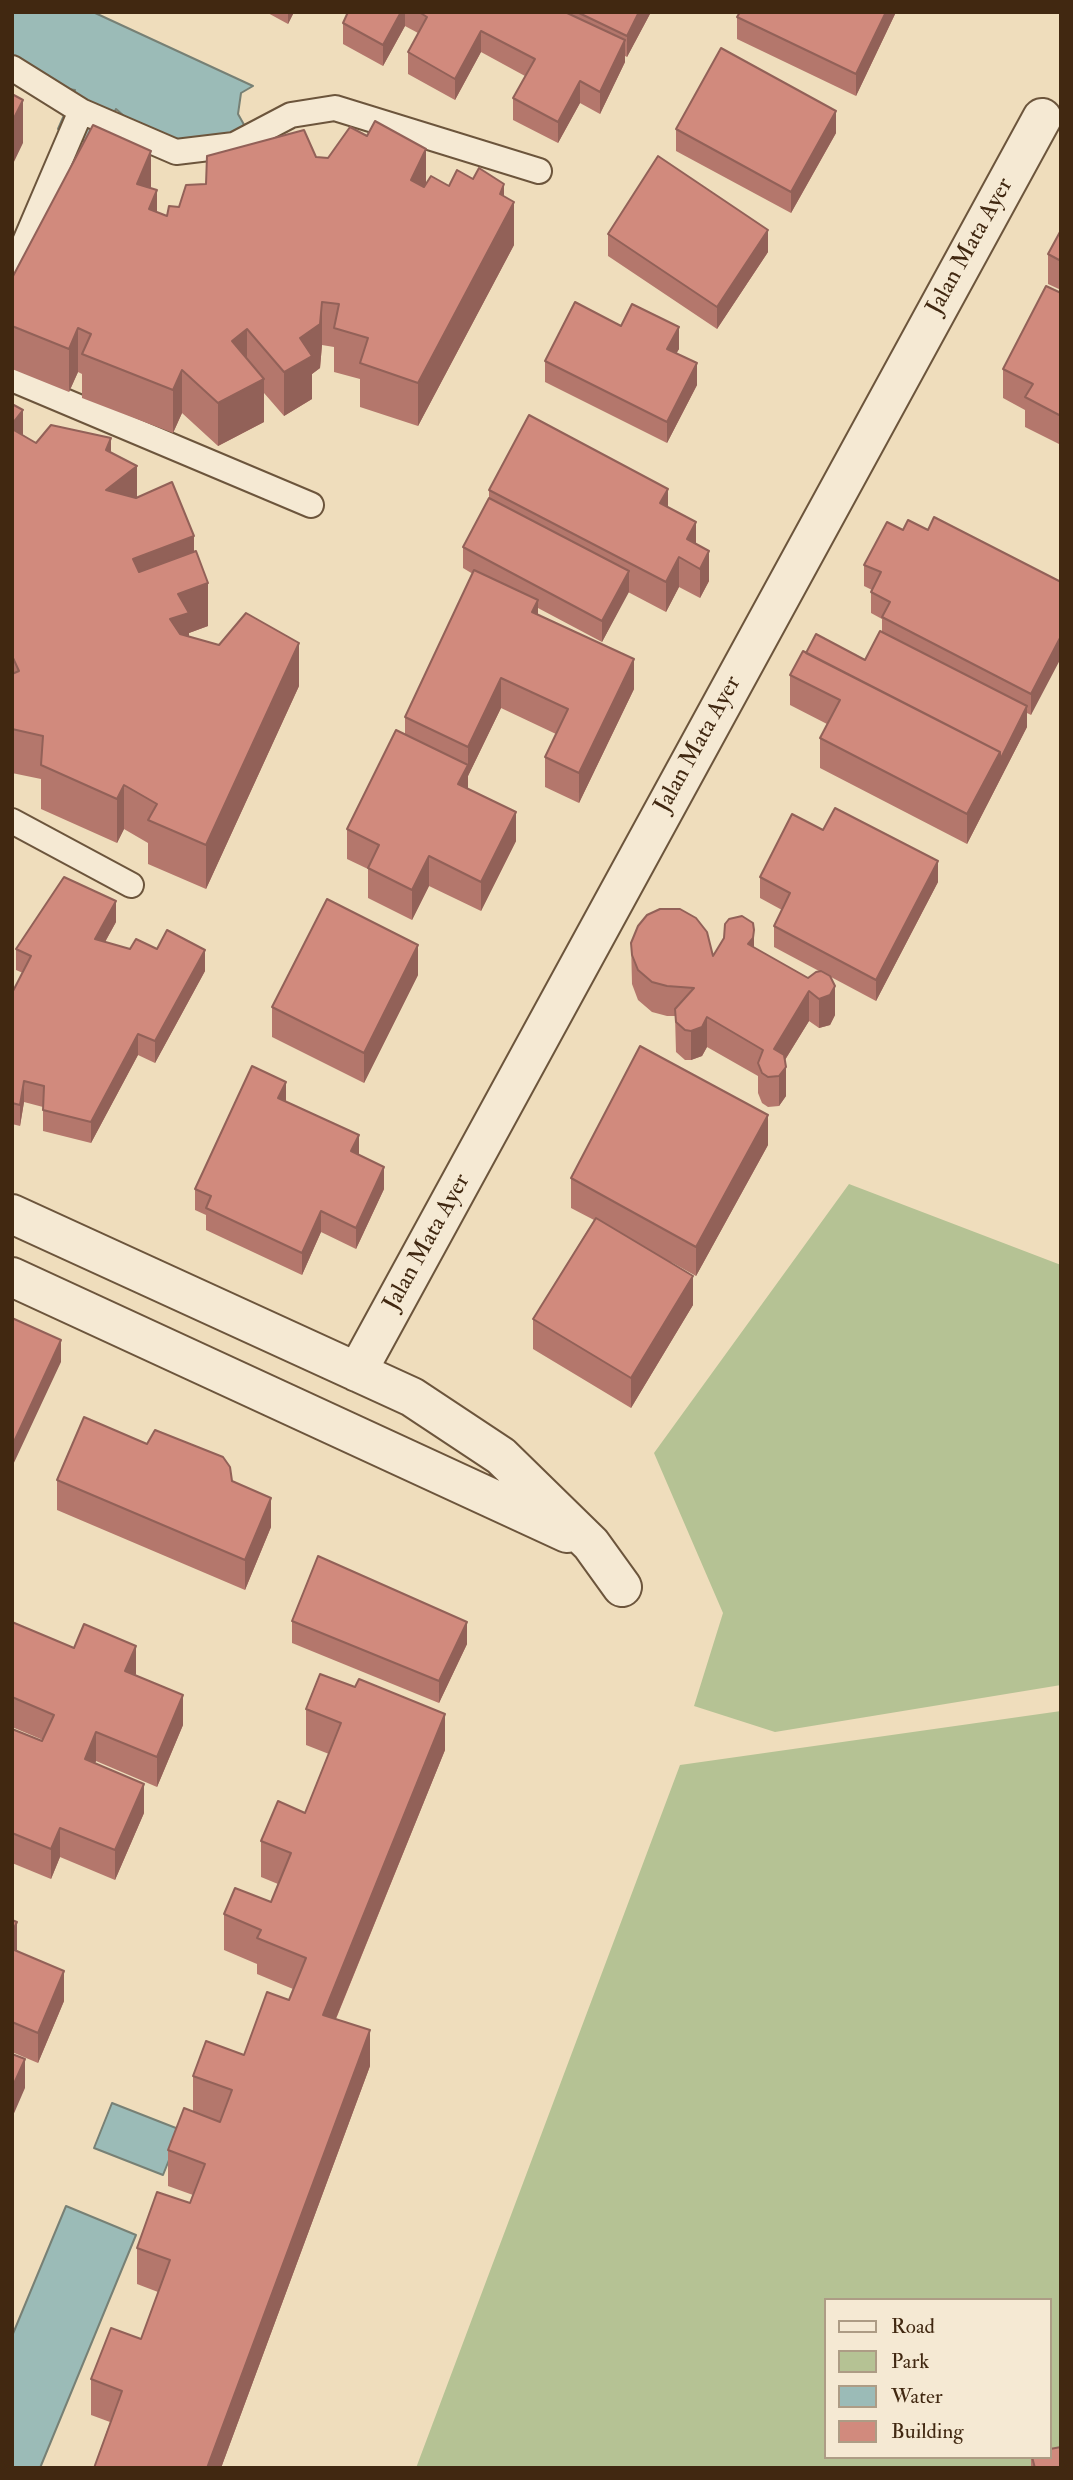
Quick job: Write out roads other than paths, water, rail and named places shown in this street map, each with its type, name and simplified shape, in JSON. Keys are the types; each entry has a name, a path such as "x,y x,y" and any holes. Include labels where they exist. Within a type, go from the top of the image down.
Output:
{"street":[{"name":"Jalan Mata Ayer","path":"357,1372 1042,118"},
{"path":"12,1214 412,1397 502,1456 591,1544 622,1587"},
{"path":"12,1277 591,1544"}],"lane":[{"path":"12,68 81,111 176,152 234,145 291,115 335,108 539,171"},
{"path":"12,272 81,111"},
{"path":"12,379 312,505"},
{"path":"12,821 131,885"}],"water":[{"path":"12,12 93,12 253,86 241,93 238,114 247,130 208,145 156,144 116,109 98,148 58,129 75,90 16,81 12,76"},
{"path":"112,2103 181,2130 163,2175 94,2148"},
{"path":"66,2206 136,2235 40,2468 12,2468 12,2336"}]}
